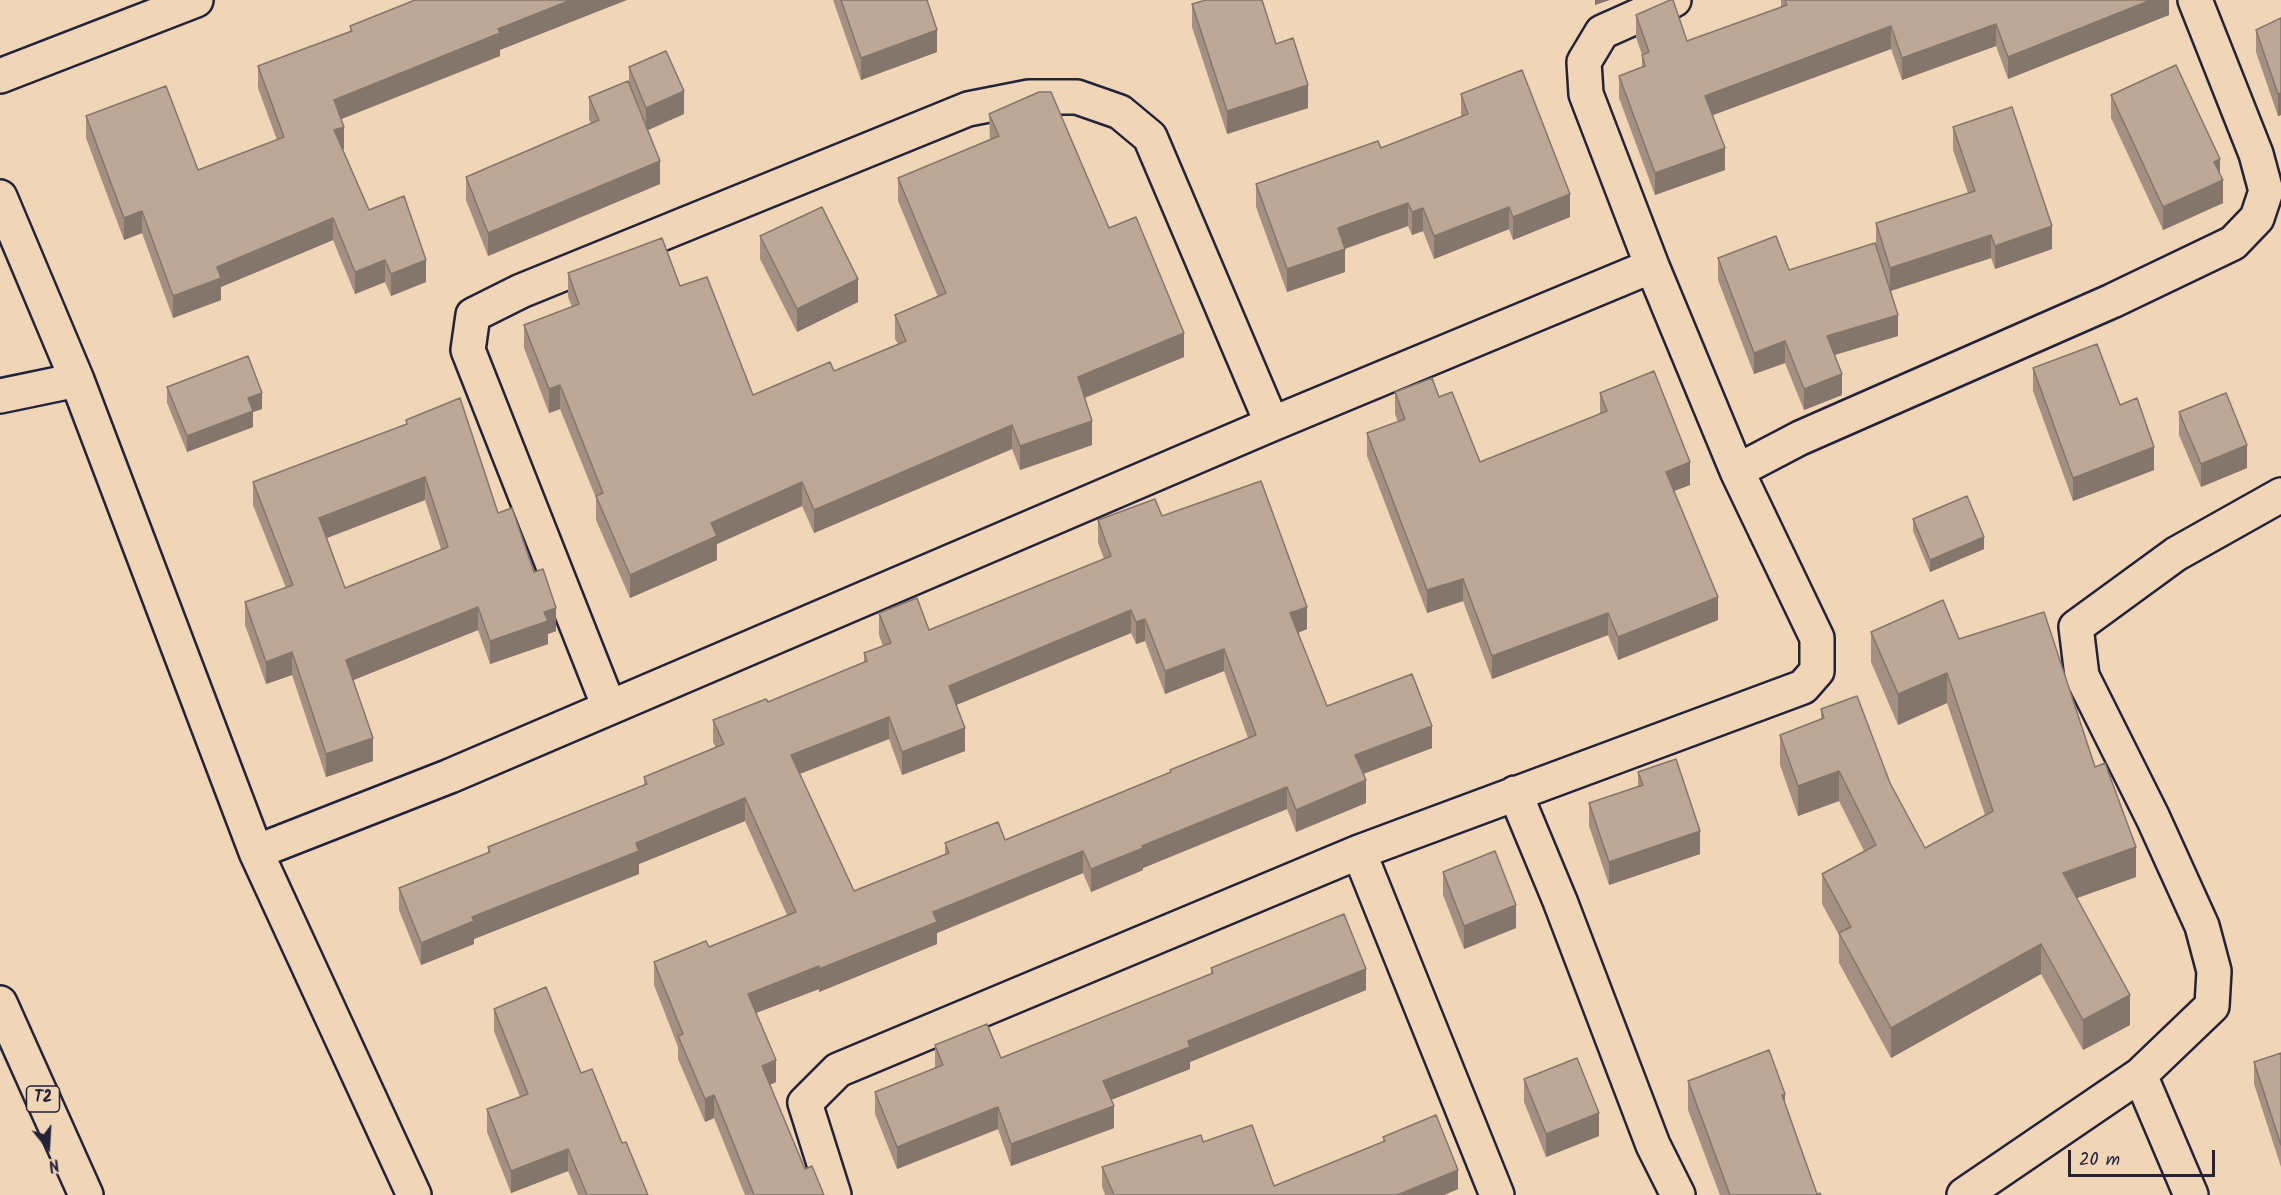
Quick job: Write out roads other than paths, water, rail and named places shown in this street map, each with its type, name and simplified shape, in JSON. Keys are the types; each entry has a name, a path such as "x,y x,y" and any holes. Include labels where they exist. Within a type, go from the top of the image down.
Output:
{"main road":[{"path":"0,76 196,0"},
{"path":"834,1195 805,1104 838,1070 1359,852 1803,687 1817,671 1817,638 1737,471 1586,94 1584,62 1602,32 1674,0"},
{"path":"1737,471 1800,438 2101,306 2234,243 2257,218 2266,191 2256,154 2194,0"},
{"path":"609,706 468,350 473,315 521,291 968,109 1029,97 1077,97 1119,112 1150,136 1272,424"},
{"path":"0,197 77,380 256,852 414,1195"},
{"path":"256,852 450,776 1272,424 1653,266"},
{"path":"0,396 77,380"},
{"path":"1964,1195 2140,1075 2211,1006 2214,971 2202,926 2153,818 2082,676 2076,627 2176,554 2281,495"},
{"path":"1515,793 1560,901 1653,1145 1677,1195"},
{"path":"1359,852 1497,1195"},
{"name":"T2","path":"0,1003 86,1195"},
{"path":"2140,1075 2191,1195"}]}
